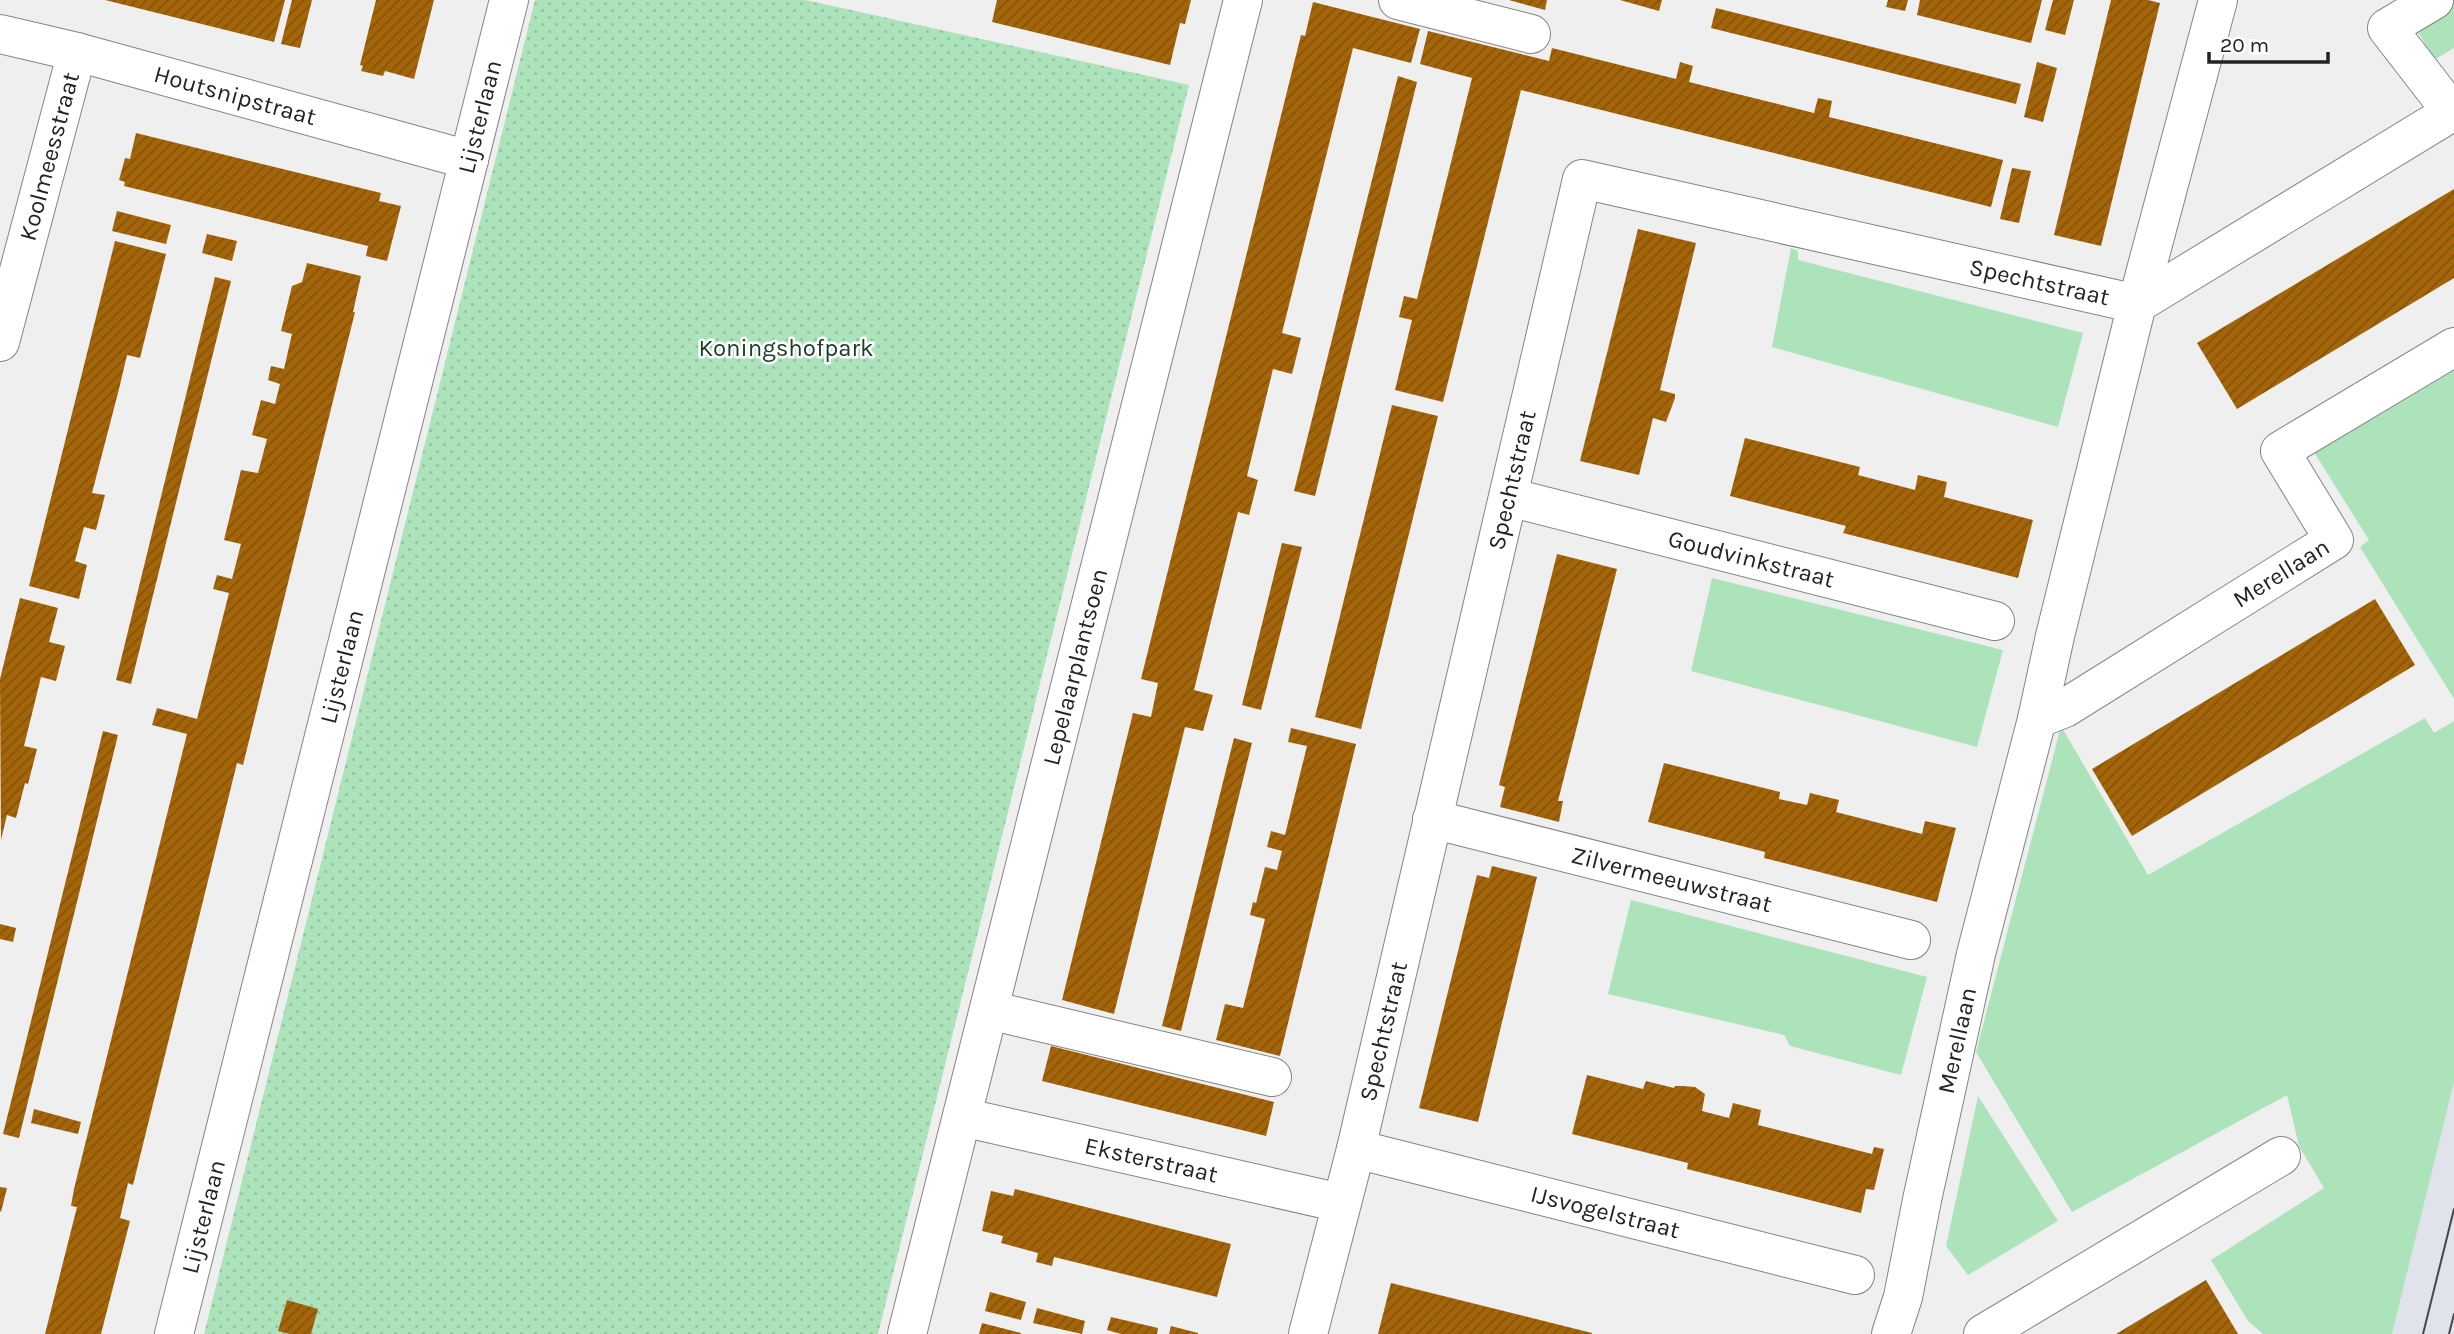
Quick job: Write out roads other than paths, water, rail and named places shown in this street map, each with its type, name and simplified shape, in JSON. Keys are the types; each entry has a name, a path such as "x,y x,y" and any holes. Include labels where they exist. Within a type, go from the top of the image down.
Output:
{"street":[{"name":"Lijsterlaan","path":"174,1334 509,0"},
{"name":"Lepelaarplantsoen","path":"907,1334 1243,0"},
{"path":"1398,0 1531,34"},
{"name":"Merellaan","path":"1891,1334 1903,1297 1976,954 2037,719 2137,304 2218,0"},
{"path":"2137,304 2452,112 2387,28 2434,0"},
{"name":"Houtsnipstraat","path":"0,34 77,52 469,160"},
{"name":"Koolmeesstraat","path":"0,342 77,52"},
{"name":"Spechtstraat","path":"1308,1334 1356,1149 1582,179 2137,304"},
{"name":"Merellaan","path":"2037,719 2065,708 2334,540 2280,451 2454,347"},
{"name":"Goudvinkstraat","path":"1509,497 1995,621"},
{"name":"Zilvermeeuwstraat","path":"1432,819 1911,940"},
{"path":"989,1010 1272,1077"},
{"name":"Eksterstraat","path":"962,1117 1341,1203"},
{"name":"IJsvogelstraat","path":"1356,1149 1855,1275"},
{"path":"1983,1334 2281,1156"},
{"name":"Merellaan","path":"1873,1334 1875,1290 1922,1200"}],"tram line":[{"path":"2423,1334 2454,1209"},
{"path":"2449,1334 2454,1314"}],"park label":[{"name":"Koningshofpark","path":"786,348"}]}
